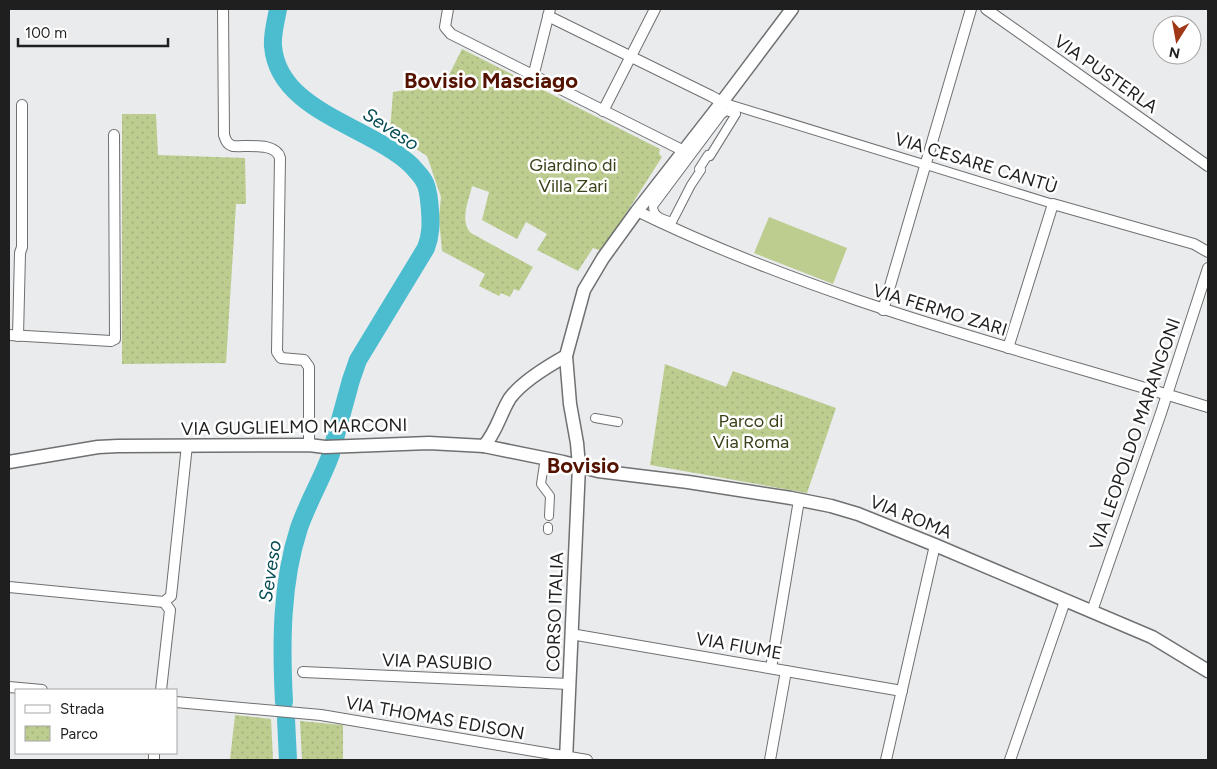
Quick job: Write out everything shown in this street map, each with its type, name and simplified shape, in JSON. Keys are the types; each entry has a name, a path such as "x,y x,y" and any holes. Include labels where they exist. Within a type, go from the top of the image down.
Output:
{"street":[{"path":"223,9 224,135 226,141 233,146 271,148 279,153 280,158 277,352 281,358 304,360 309,367 309,445"},
{"path":"448,9 445,27 448,32 533,77 684,151"},
{"path":"604,111 655,9"},
{"path":"484,446 498,426 511,397 522,386 566,356 584,290 604,258 637,211 684,151 728,104 792,9"},
{"path":"883,310 971,9"},
{"name":"VIA PUSTERLA","path":"986,9 1208,166"},
{"path":"533,77 549,12 631,56 728,104"},
{"name":"VIA CESARE CANTÙ","path":"728,104 1053,204 1194,244 1208,252"},
{"path":"22,105 22,247 14,335 111,341 115,339 114,135"},
{"path":"726,111 736,114 710,156 708,154 699,169 701,170 670,224 655,215 653,206 721,115 726,111"},
{"path":"1008,348 1053,204"},
{"name":"VIA FERMO ZARI","path":"637,211 814,285 883,310 1208,407"},
{"name":"VIA LEOPOLDO MARANGONI","path":"1092,611 1167,394 1208,268"},
{"name":"CORSO ITALIA","path":"566,356 567,383 579,466 567,758"},
{"path":"546,369 557,372 567,383"},
{"path":"595,418 618,422"},
{"name":"VIA GUGLIELMO MARCONI","path":"9,462 98,447 309,445 325,447 429,443 484,446 579,466"},
{"path":"9,587 164,602 171,596 187,445"},
{"path":"544,464 541,484 550,496 549,516"},
{"name":"VIA ROMA","path":"579,466 598,471 688,482 844,509 936,545 1065,601 1152,636 1208,671"},
{"path":"771,668 799,500"},
{"path":"886,760 936,545"},
{"path":"1010,760 1065,601"},
{"path":"161,689 170,610 164,602"},
{"name":"VIA FIUME","path":"571,634 902,691"},
{"path":"770,760 786,671"},
{"name":"VIA PASUBIO","path":"303,672 570,684"},
{"path":"9,687 31,689"},
{"name":"VIA THOMAS EDISON","path":"178,702 297,712 587,760"}],"green space":[{"name":"Giardino di Villa Zari","path":"462,49 660,149 659,154 662,157 602,251 593,248 578,271 537,250 547,234 526,222 517,239 482,220 489,192 472,186 465,217 467,228 471,233 533,267 519,291 514,289 510,297 501,293 499,296 479,286 485,274 442,251 439,218 441,197 427,156 390,132 393,92 445,83"},
{"path":"122,114 156,114 158,155 245,158 246,204 236,204 226,363 122,364"},
{"path":"769,217 847,248 833,284 754,253"},
{"name":"Parco di Via Roma","path":"665,364 726,387 733,371 836,408 807,493 650,465"},
{"path":"235,715 271,719 273,760 230,760"},
{"path":"300,721 343,725 343,760 302,760"}],"waterway":[{"name":"Seveso","path":"278,9 273,46 279,68 291,87 308,102 329,116 394,152 412,166 426,184 430,210 429,239 426,248 358,360 334,442"},
{"name":"Seveso","path":"284,702 283,636 289,570 299,528 331,454"},
{"name":"Seveso","path":"286,719 288,760"}],"district":[{"name":"Bovisio Masciago","path":"491,80"},
{"name":"Bovisio","path":"583,465"}]}
